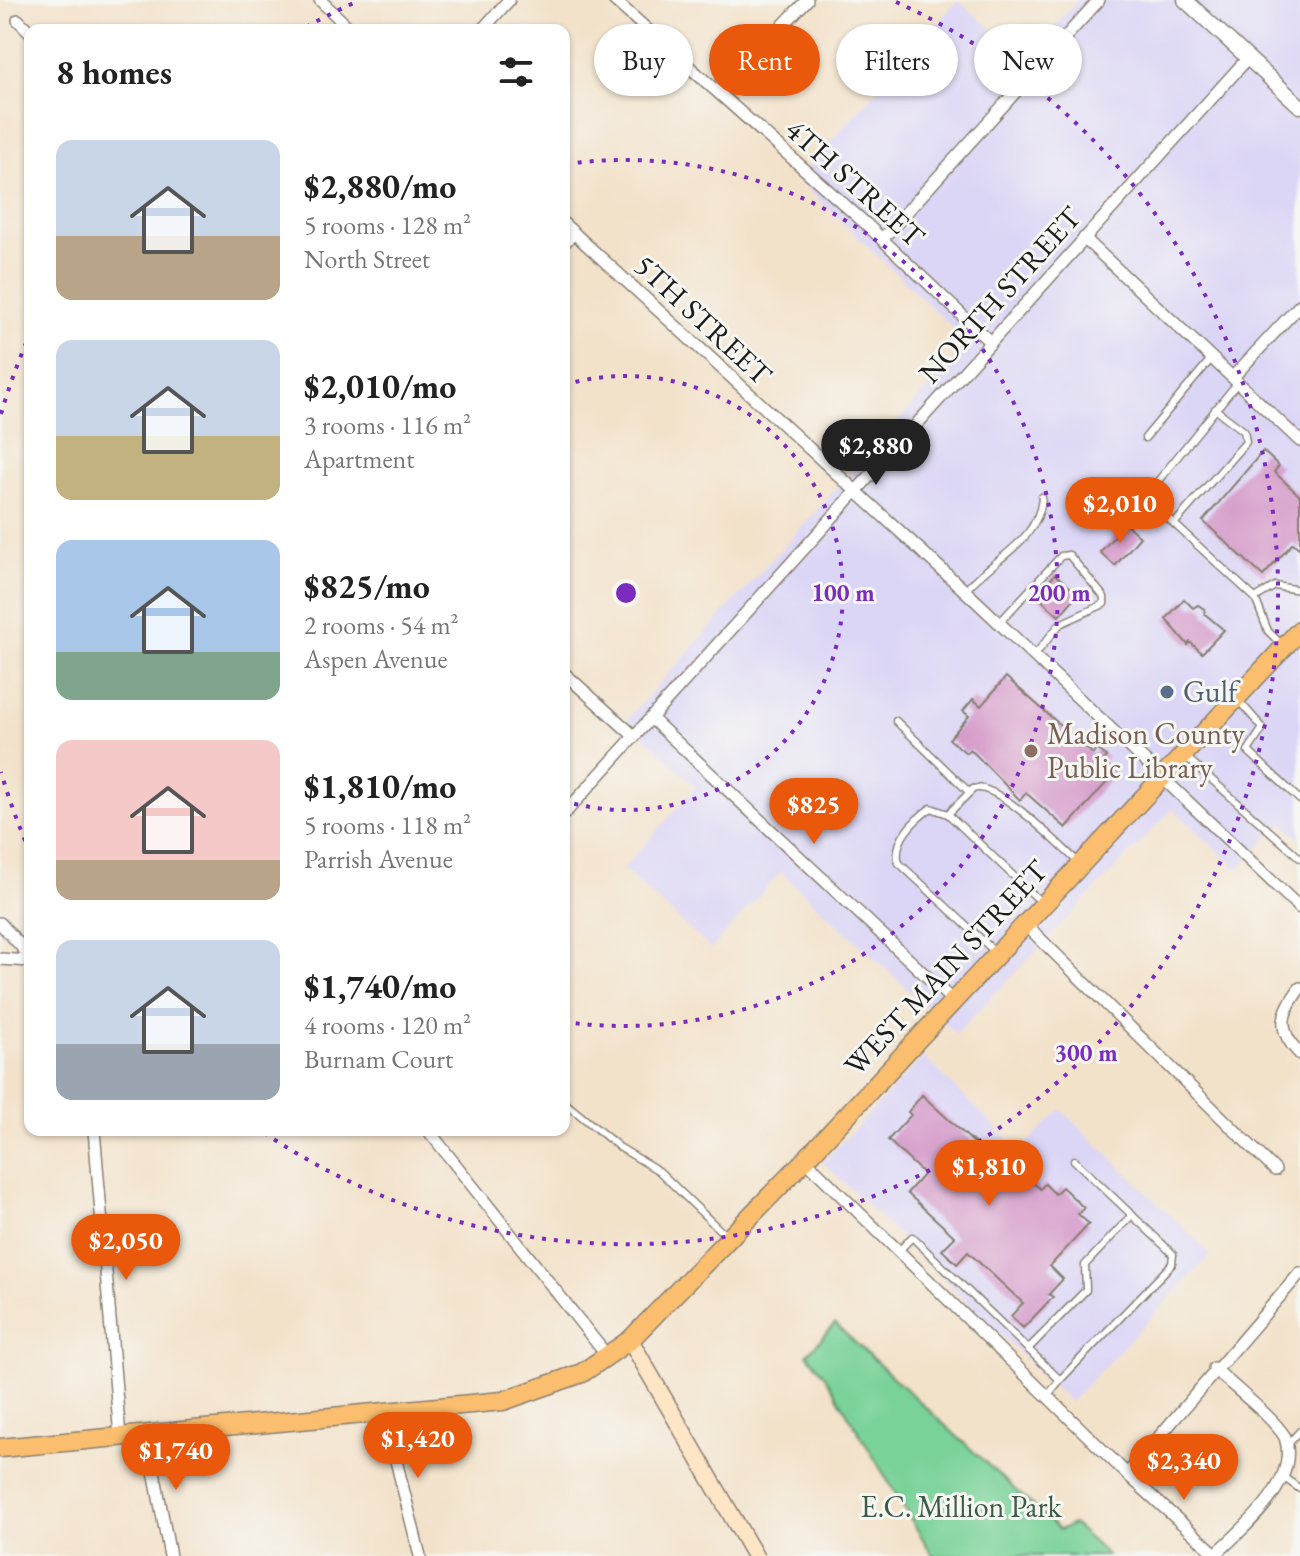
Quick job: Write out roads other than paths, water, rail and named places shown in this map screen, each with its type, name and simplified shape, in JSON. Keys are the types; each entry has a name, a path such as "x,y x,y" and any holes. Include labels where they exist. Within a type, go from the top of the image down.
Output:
{"main road":[{"name":"WEST MAIN STREET","path":"0,1448 503,1401 551,1386 608,1357 630,1340 805,1160 1300,630"},
{"path":"630,1340 755,1556"}],"street":[{"path":"320,0 345,24"},
{"path":"487,24 509,0"},
{"name":"4TH STREET","path":"614,0 709,82"},
{"path":"784,24 807,0"},
{"path":"882,239 1099,0"},
{"path":"1185,0 1300,106"},
{"path":"18,20 24,26"},
{"name":"NORTH STREET","path":"570,807 1248,58"},
{"name":"4TH STREET","path":"724,96 989,341"},
{"name":"5TH STREET","path":"570,229 965,591 1300,908"},
{"path":"570,237 574,233"},
{"path":"1084,238 1300,441"},
{"path":"1235,380 1300,305"},
{"path":"570,678 634,736"},
{"path":"651,718 953,1001"},
{"path":"0,923 24,952"},
{"path":"1025,924 1275,1170"},
{"path":"0,959 24,959"},
{"path":"1300,988 1282,1019 1283,1031 1300,1054"},
{"path":"95,1136 120,1437"},
{"path":"433,1136 608,1357"},
{"path":"805,1160 1127,1474 1217,1555 1271,1501 1292,1468 1288,1444 1283,1435 1214,1368"},
{"path":"1127,1474 1214,1368 1300,1273"},
{"path":"384,1413 420,1556"},
{"path":"147,1434 170,1556"}],"lane":[{"path":"1145,438 1211,359"},
{"path":"1235,380 1145,497 1255,598 1268,631 1284,648"},
{"path":"1174,524 1246,442 1244,431 1215,409"},
{"path":"965,591 982,569 1013,549 1037,523 1042,497"},
{"path":"999,623 1061,556 1069,555 1104,597 1104,604 1060,624 1034,656"},
{"path":"1255,598 1275,586 1300,590"},
{"path":"1236,699 1263,728 1248,751 1300,800"},
{"path":"896,721 969,792"},
{"path":"1184,754 1300,858"},
{"path":"948,814 978,786 1023,812 1081,865"},
{"path":"997,954 899,863 896,849 923,813 931,808 948,814 1044,904"},
{"path":"570,1107 619,1147 659,1171 728,1238"},
{"path":"1048,1395 1172,1264 1173,1254 1074,1160"},
{"path":"1028,1349 1086,1290 1085,1265 1132,1215"},
{"path":"899,1251 912,1237 1060,1380"},
{"path":"1288,1444 1300,1431"},
{"path":"1286,1479 1300,1489"}],"place":[{"name":"Gulf","path":"1167,692"},
{"name":"Madison County Public Library","path":"1031,751"}],"park label":[{"name":"E.C. Million Park","path":"961,1507"}]}
